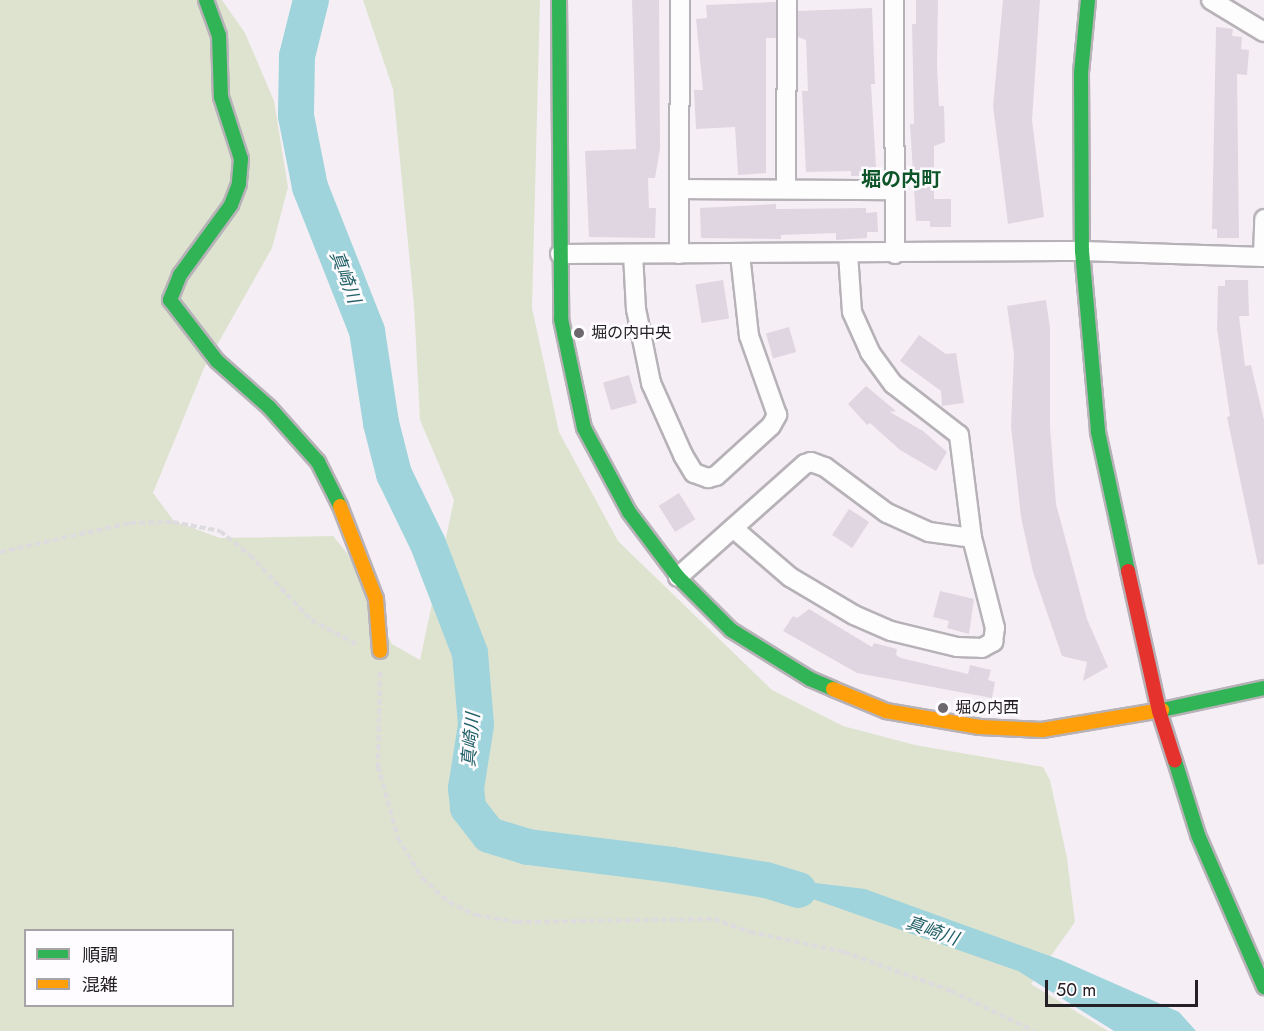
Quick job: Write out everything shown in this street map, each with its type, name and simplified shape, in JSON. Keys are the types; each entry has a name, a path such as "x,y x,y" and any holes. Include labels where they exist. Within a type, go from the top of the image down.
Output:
{"street":[{"path":"206,0 219,36 221,97 241,159 239,184 231,205 180,275 170,300 217,361 269,407 318,462 343,512 376,599 380,651"},
{"path":"559,0 561,319 584,428 629,512 678,577 731,630 810,679 886,711 980,727 1042,730 1159,711 1264,688"},
{"path":"679,254 680,0"},
{"path":"786,189 787,0"},
{"path":"894,0 895,254"},
{"path":"1088,0 1081,73 1082,251 1098,432 1159,711 1198,835 1264,987"},
{"path":"1211,0 1264,32"},
{"path":"679,189 895,190"},
{"path":"560,254 895,254 1082,251 1264,257 1264,219"},
{"path":"633,254 636,309 651,383 683,455 694,473 708,478 716,476 771,426 777,415 749,336 740,254"},
{"path":"733,528 790,577 854,615 925,640 982,648 996,636 972,538 959,435 893,384 870,352 852,312 848,254"},
{"path":"678,577 811,462 825,467 863,498 896,517 929,532 972,538"}],"path":[{"path":"0,552 130,523 173,522 220,531 250,555 311,620 345,642 380,651 378,766 398,838 422,878 448,902 476,915 517,922 714,919 750,932 844,952 951,991 1034,1031"}],"green space":[{"path":"0,0 222,0 245,33 274,101 288,187 272,248 204,368 153,493 174,521 220,538 333,536 347,553 392,644 420,660 454,500 420,420 414,305 393,89 363,0 540,0 532,308 559,432 618,541 772,690 843,726 915,745 1043,767 1050,780 1067,858 1075,922 1031,984 1108,1031 0,1031"}],"water":[{"path":"741,874 865,889 1061,960 1179,1012 1196,1031 1114,1031 1018,971"}],"building":[{"path":"632,0 659,0 660,149 655,178 648,178 649,208 656,208 655,238 589,237 585,151 636,149"},
{"path":"916,0 938,0 937,66 939,106 944,106 945,142 934,146 934,199 951,199 951,227 930,227 930,221 916,221 910,124 914,124 912,24 916,24"},
{"path":"1003,0 1040,0 1032,120 1044,217 1008,224 993,106"},
{"path":"776,2 776,38 766,38 766,173 738,175 735,127 696,129 694,90 703,90 696,19 707,18 706,5"},
{"path":"872,8 875,84 871,84 876,167 871,167 871,176 851,176 851,171 806,172 802,91 808,91 806,40 798,37 798,11"},
{"path":"1216,27 1233,29 1232,36 1242,37 1241,49 1249,50 1247,75 1237,74 1239,238 1217,238 1217,229 1212,229"},
{"path":"776,204 776,209 866,208 866,213 877,212 878,232 867,232 867,238 836,240 836,233 781,235 781,239 701,238 700,208"},
{"path":"723,280 729,319 701,323 695,284"},
{"path":"1225,280 1248,280 1249,316 1239,316 1245,366 1251,365 1264,420 1264,564 1258,565 1227,417 1230,416 1217,329 1218,286 1225,286"},
{"path":"1046,300 1050,328 1050,427 1056,504 1087,619 1108,667 1083,681 1087,662 1062,656 1033,572 1021,517 1011,426 1014,354 1007,306"},
{"path":"789,327 796,352 773,359 766,334"},
{"path":"919,335 946,354 956,353 964,403 942,406 941,391 900,361"},
{"path":"629,375 637,403 611,410 603,382"},
{"path":"866,386 896,411 890,412 923,431 947,452 936,471 900,450 870,423 867,425 848,404"},
{"path":"679,493 695,519 675,532 659,506"},
{"path":"849,509 869,522 852,548 832,535"},
{"path":"940,591 974,599 969,634 947,628 949,621 933,617"},
{"path":"809,609 872,647 874,643 897,649 896,655 901,658 968,674 970,665 991,670 988,680 995,682 992,698 857,673 783,631 793,616 797,618"}],"waterway":[{"name":"真崎川","path":"311,0 297,56 296,116 310,187 367,331 381,423 394,474 428,544 470,653 476,725 466,788 468,808 489,835 528,847 672,865 766,880 799,890"}],"traffic: fast":[{"path":"206,0 219,35 221,97 241,159 239,184 231,205 180,275 170,300 217,361 269,407 318,462 340,506"},
{"path":"559,0 561,319 584,428 629,512 678,577 731,630 810,679 833,689"},
{"path":"1088,0 1081,73 1082,251 1098,432 1128,571"},
{"path":"1162,710 1264,688"},
{"path":"1175,761 1198,835 1264,987"}],"traffic: slow":[{"path":"340,506 376,599 380,651"},
{"path":"833,689 886,711 980,727 1042,730 1162,710"}],"traffic: jam":[{"path":"1128,571 1159,711 1175,761"}],"place":[{"name":"堀の内中央","path":"579,333"},
{"name":"堀の内西","path":"943,708"}],"district":[{"name":"堀の内町","path":"901,179"}]}
